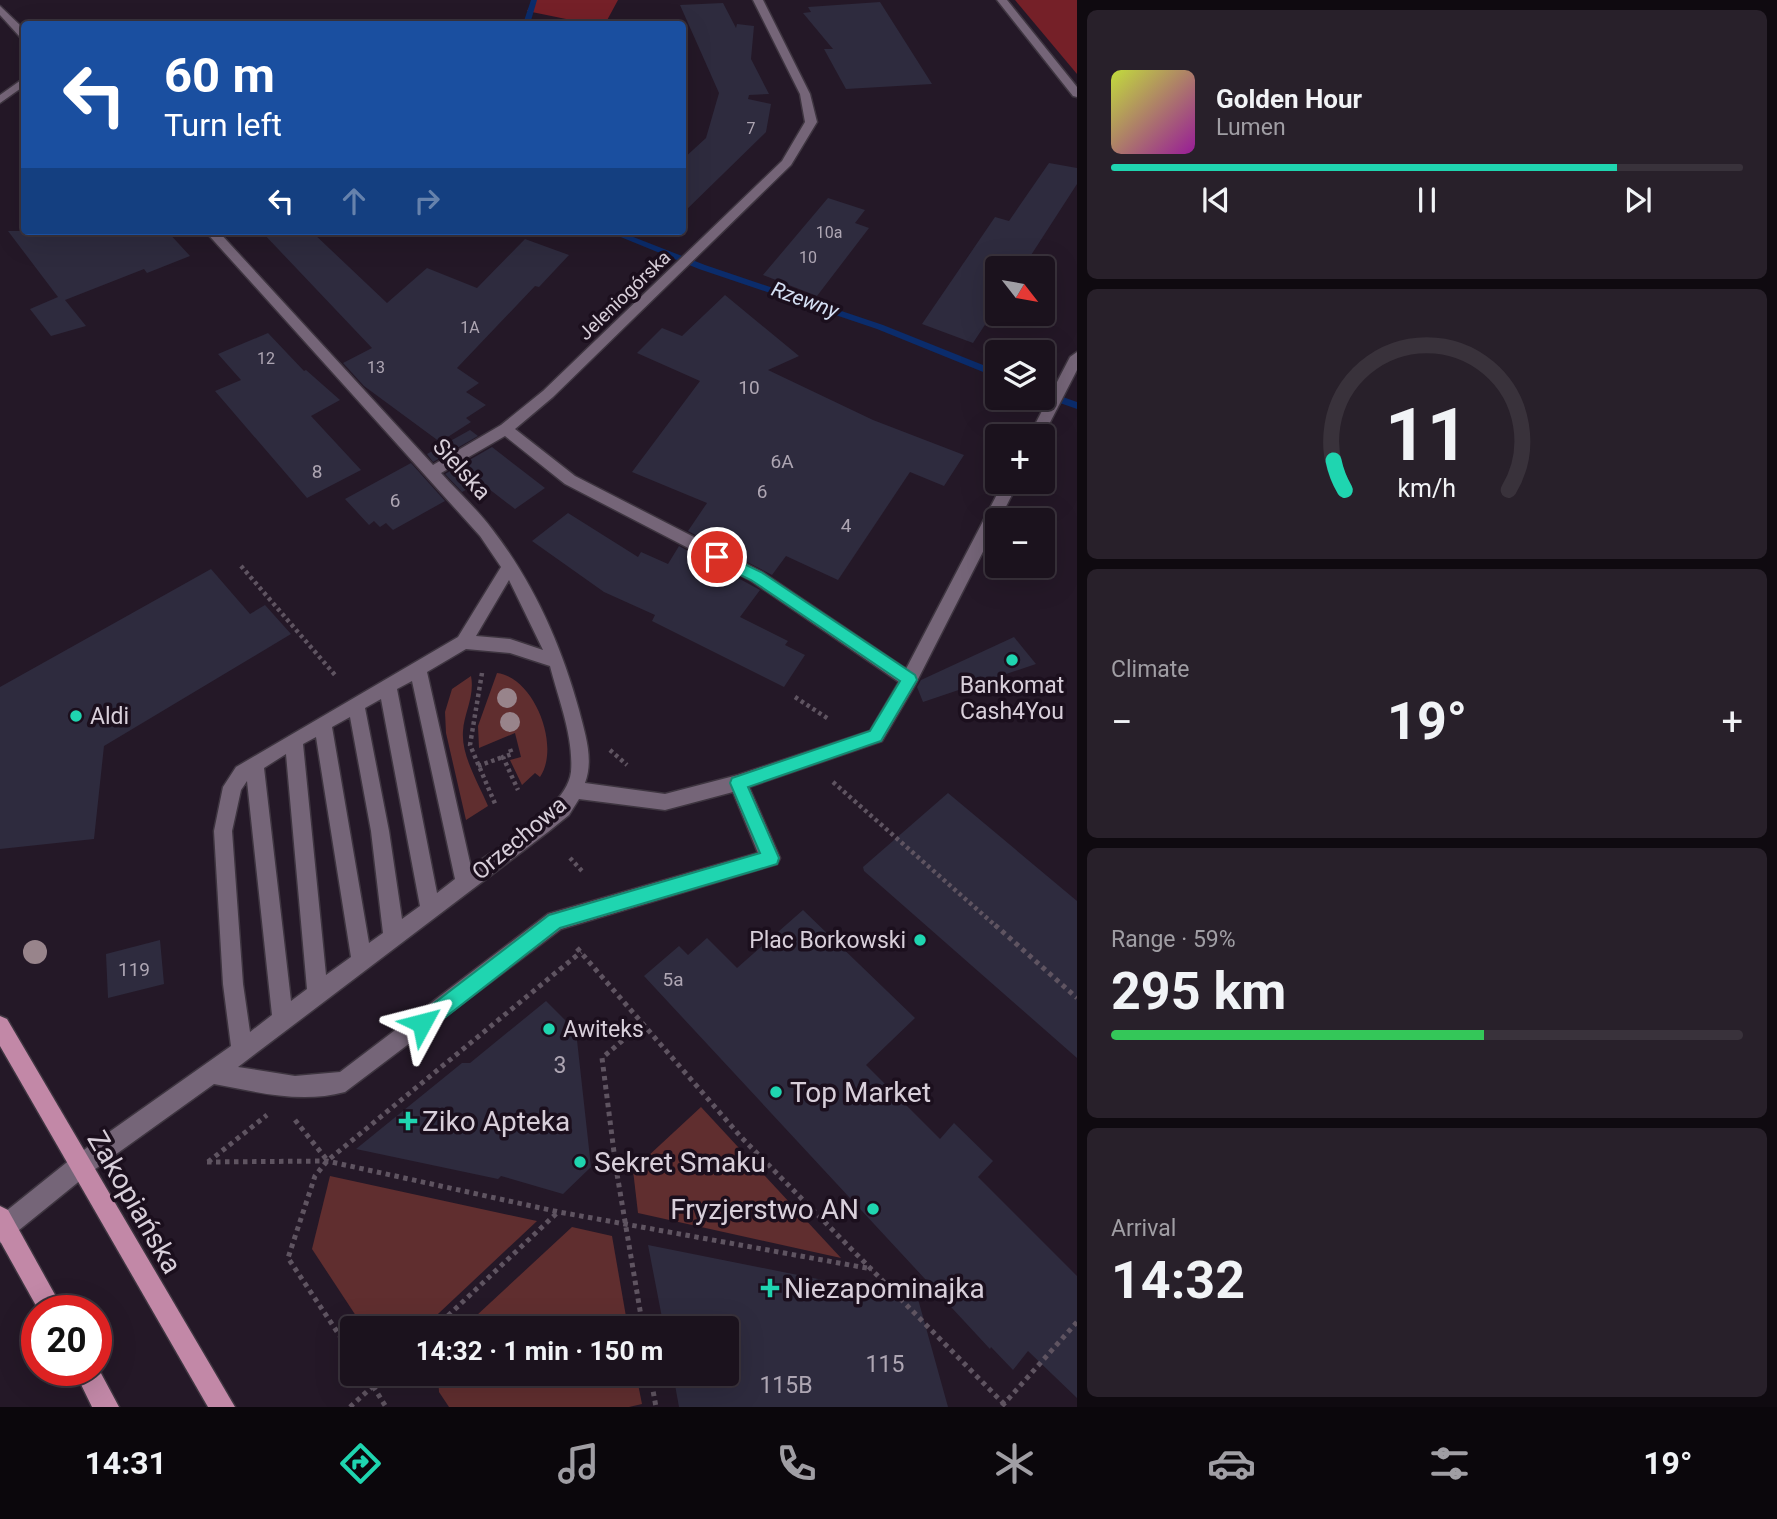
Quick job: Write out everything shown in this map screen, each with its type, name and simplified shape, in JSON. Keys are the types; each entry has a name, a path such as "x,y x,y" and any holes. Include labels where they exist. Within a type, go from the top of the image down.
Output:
{"main road":[{"name":"Zakopiańska","path":"0,1026 79,1167 222,1407"},
{"path":"2,1225 43,1295"},
{"path":"95,1386 106,1407"}],"street":[{"name":"Jeleniogórska","path":"432,472 506,429 548,394 787,163 811,122 805,94 758,0"},
{"path":"1002,0 1077,94"},
{"path":"0,9 21,32"},
{"path":"0,100 21,83"},
{"name":"Sielska","path":"216,235 486,532 510,565 537,614 557,661 579,746 580,773 574,790"},
{"path":"1042,424 1077,358"},
{"path":"506,429 570,480 756,576 909,680"},
{"name":"Orzechowa","path":"2,1225 394,937 562,809 574,790 665,802 738,783 876,736 909,680 1005,494"},
{"path":"242,1051 233,984 223,831 232,787 254,764 464,642 510,565"},
{"path":"464,642 510,646 557,661"},
{"path":"418,669 466,882"},
{"path":"388,687 430,909"},
{"path":"356,705 380,831 394,937"},
{"path":"323,724 362,961"},
{"path":"294,741 318,994"},
{"path":"254,764 284,1019"},
{"path":"211,1073 300,1088 323,1087 345,1081 555,921 770,858 738,783"}],"path":[{"path":"241,566 335,675"},
{"path":"482,673 470,735 478,766 496,806"},
{"path":"796,697 840,726"},
{"path":"607,741 615,756 633,769"},
{"path":"478,766 493,757 512,754 510,749"},
{"path":"503,757 518,790"},
{"path":"808,758 848,798 1077,998"},
{"path":"570,858 582,871"},
{"path":"340,1336 289,1258 315,1176 327,1161 581,953 741,1137 873,1269 1004,1406 1077,1322"},
{"path":"641,1316 602,1058 643,1023"},
{"path":"272,1112 207,1163 327,1161 559,1212 873,1269"},
{"path":"290,1113 327,1161"},
{"path":"448,1316 559,1212"},
{"path":"652,1386 656,1407"},
{"path":"350,1407 373,1387 386,1407"}],"shaded area":[{"path":"534,0 618,0 607,21 566,21 527,11"},
{"path":"1015,0 1077,0 1077,74"},
{"path":"497,673 510,677 532,699 545,732 546,764 540,777 535,773 522,785 510,760 521,757 515,733 479,748 478,726"},
{"path":"471,676 472,691 463,740 468,760 488,806 466,820 446,733 445,712 452,689"},
{"path":"701,1107 841,1258 638,1213 633,1170"},
{"path":"330,1176 537,1221 436,1316 356,1316 312,1249"},
{"path":"572,1227 612,1236 626,1316 476,1316"},
{"path":"439,1386 638,1386 642,1404 629,1407 449,1407 439,1392"}],"building":[{"path":"880,2 932,84 846,89 824,49 833,49 803,13 811,12 808,7"},
{"path":"723,3 736,28 737,24 754,26 751,59 769,94 749,95 748,99 771,104 766,132 686,210 686,156 706,138 719,93 680,5"},
{"path":"1049,163 1077,168 1077,184 1030,256 985,256 985,325 973,343 922,324 995,217 1009,221"},
{"path":"828,198 865,210 855,223 869,228 817,296 763,275"},
{"path":"8,231 21,231 21,235 171,235 190,256 147,273 144,269 65,300 86,326 51,336 30,309 58,297"},
{"path":"265,235 315,235 387,303 427,268 477,288 525,239 569,255 539,287 535,286 457,368 479,383 466,392 486,405 466,418 471,422 440,442 364,386 343,363 372,348"},
{"path":"725,295 799,356 768,370 873,420 964,455 944,486 910,472 838,580 786,556 772,575 688,531 707,503 632,472 700,381 637,353 662,328 682,336"},
{"path":"268,333 304,371 340,400 311,416 361,470 307,498 215,391 241,380 218,354"},
{"path":"470,430 478,436 433,462 427,454"},
{"path":"492,447 545,488 515,509 480,482 462,492 445,474"},
{"path":"411,463 445,501 393,530 386,523 380,527 374,521 369,525 345,499"},
{"path":"568,513 638,557 641,552 668,564 679,546 760,590 740,617 788,641 785,645 805,655 784,687 652,621 655,615 604,592 532,541"},
{"name":"Aldi","path":"211,569 250,614 265,605 291,634 104,746 94,839 0,849 0,687"},
{"path":"1014,637 1036,664 923,702 917,687 921,680"},
{"path":"948,793 1077,901 1077,1058 864,871 863,867"},
{"path":"803,910 915,1018 866,1065 940,1139 954,1123 993,1161 978,1177 1077,1276 1077,1398 1028,1351 1013,1370 991,1347 990,1349 644,976 679,946 688,955 707,938 737,968"},
{"path":"160,940 164,984 108,998 106,954"},
{"path":"546,1001 576,1031 591,1167 563,1194 501,1176 498,1179 356,1149 462,1063 470,1063"},
{"path":"648,1245 918,1299 948,1407 679,1407 675,1386 739,1386 739,1316 662,1316"}],"waterway":[{"name":"Rzewny","path":"527,21 534,0"},
{"name":"Rzewny","path":"620,235 702,267 880,327 985,370"},
{"name":"Rzewny","path":"1055,398 1077,406"}],"place":[{"name":"Bankomat Cash4You","path":"1012,660"},
{"name":"Aldi","path":"76,716"},
{"name":"Plac Borkowski","path":"920,940"},
{"name":"Awiteks","path":"549,1029"},
{"name":"Top Market","path":"776,1092"},
{"name":"Ziko Apteka","path":"408,1121"},
{"name":"Sekret Smaku","path":"580,1162"},
{"name":"Fryzjerstwo AN","path":"873,1209"},
{"name":"Niezapominajka","path":"770,1288"}],"route":[{"path":"422,1023 555,921 770,858 738,783 876,736 909,680 868,649 756,576 717,557"}]}
